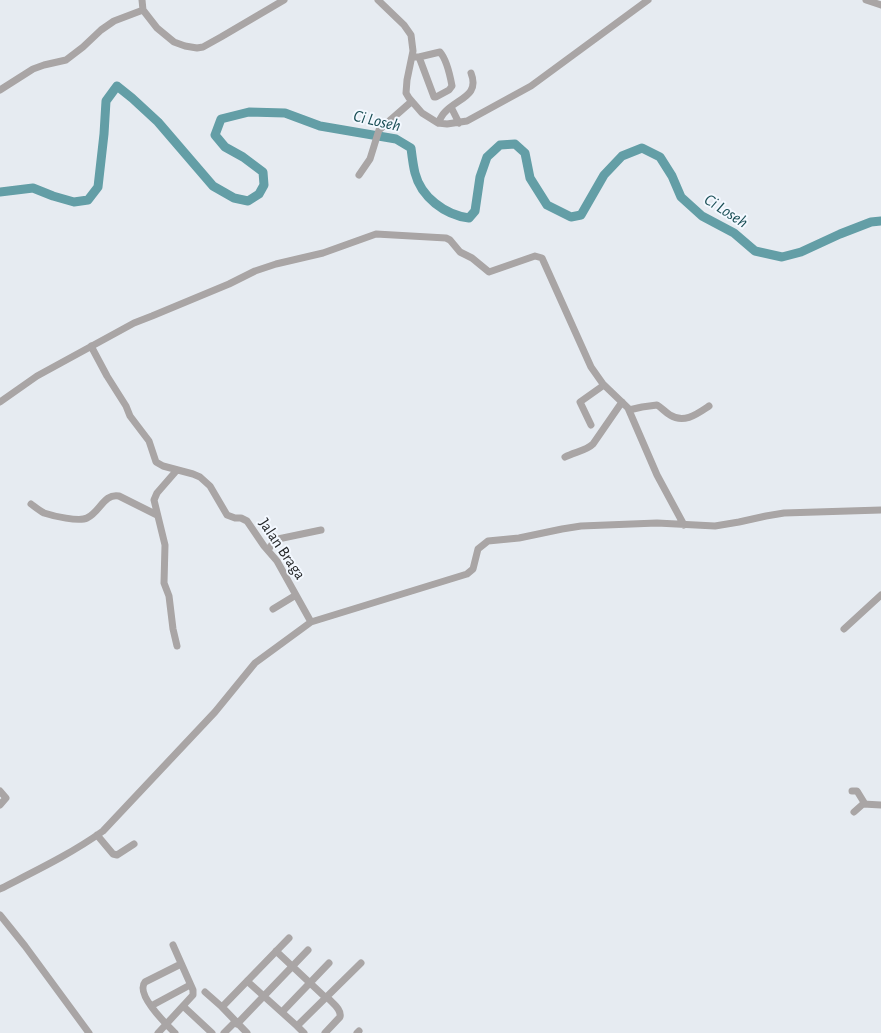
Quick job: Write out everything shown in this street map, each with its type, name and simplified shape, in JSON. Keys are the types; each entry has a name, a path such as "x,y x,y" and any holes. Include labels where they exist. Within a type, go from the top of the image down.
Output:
{"street":[{"path":"142,0 143,10 157,28 174,42 197,48 203,47 215,41 284,0"},
{"path":"378,0 404,25 411,35 415,57 434,97 449,90 452,86 442,53 439,51 415,57"},
{"path":"415,57 407,80 406,93 411,102 422,113 438,123 459,123 478,116 530,86 648,0"},
{"path":"866,0 881,5"},
{"path":"0,90 33,69 66,60 78,52 101,30 114,21 143,10"},
{"path":"438,123 444,113 470,92 474,85 470,73"},
{"path":"358,175 370,159 379,130 411,102"},
{"path":"451,107 459,123"},
{"path":"0,402 37,376 134,323 228,284 255,271 276,264 323,253 376,234 441,237 450,240 460,252 476,260 489,272 535,256 542,258 591,367 604,385 626,406 657,475 684,525"},
{"name":"Jalan Braga","path":"91,346 107,376 126,406 130,416 149,441 156,462 163,466 193,474 206,482 228,515 247,521 277,561 311,622"},
{"path":"591,425 580,402 604,385"},
{"path":"565,457 590,447 626,406 657,405 672,416 682,419 695,415 709,406"},
{"path":"177,470 160,488 154,500 165,545 164,583 169,596 173,629 177,646"},
{"path":"31,504 44,513 73,519 84,518 90,516 107,499 115,495 120,496 157,515"},
{"path":"0,889 68,854 97,835 114,820 215,712 255,664 311,622 467,574 473,569 478,549 488,541 519,538 581,526 657,523 715,526 784,513 881,510"},
{"path":"268,550 276,540 321,530"},
{"path":"844,629 881,595"},
{"path":"273,609 296,596"},
{"path":"0,791 6,798 0,805"},
{"path":"852,791 857,791 865,804"},
{"path":"854,812 865,804 881,805"},
{"path":"97,835 113,854 117,855 134,844"},
{"path":"0,915 25,946 89,1033"},
{"path":"222,1007 289,938"},
{"path":"158,1033 193,995 193,990 174,944"},
{"path":"224,1033 264,996 308,950"},
{"path":"276,951 339,1010 341,1015 340,1017 325,1033"},
{"path":"297,1026 361,962"},
{"path":"282,1012 328,963"},
{"path":"175,1033 166,1025 151,1006 142,990 144,983 181,964"},
{"path":"247,981 304,1033"},
{"path":"151,1006 190,985"},
{"path":"205,992 247,1033"},
{"path":"183,1006 212,1033"}],"waterway":[{"name":"Ci Loseh","path":"0,192 33,188 74,202 88,200 98,187 106,101 117,86 158,122 213,186 234,198 248,201 259,194 264,185 263,172 243,157 225,147 215,135 221,119 249,112 285,113 320,126 396,139 411,148 414,170 418,182 428,197 443,209 469,218 475,211 480,177 487,157 500,145 515,144 525,153 530,178 547,205 571,217 581,215 604,175 622,156 642,148 660,157 672,176 681,197 702,216 734,233 755,251 782,257 801,252 871,222 881,221"}]}
